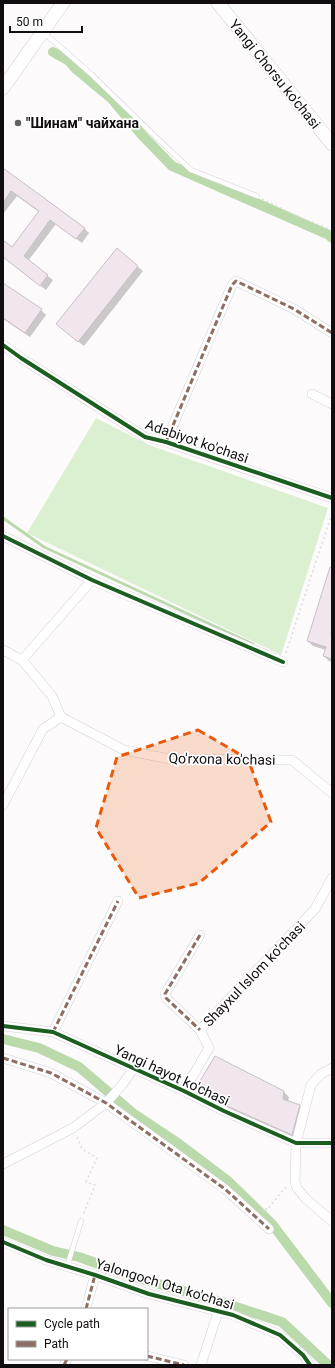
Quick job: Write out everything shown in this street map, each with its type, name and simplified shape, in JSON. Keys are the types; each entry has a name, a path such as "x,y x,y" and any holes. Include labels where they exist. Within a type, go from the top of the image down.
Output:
{"main road":[{"path":"4,86 63,3"},
{"name":"Yangi Chorsu ko'chasi","path":"218,3 330,138"}],"street":[{"path":"166,442 232,285 236,282 294,309 332,333"},
{"name":"Adabiyot ko'chasi","path":"3,345 145,437 166,442 332,498"},
{"path":"312,394 332,404"},
{"path":"3,536 92,580 283,662"},
{"path":"22,660 92,580"},
{"path":"3,650 22,660 52,696 60,717 43,729 3,805"},
{"name":"Qo'rxona ko'chasi","path":"60,717 124,750 170,759 292,760 332,793"},
{"name":"Shayxul Islom ko'chasi","path":"184,1091 209,1048 200,1030 315,910 332,878"},
{"path":"53,1032 118,901"},
{"path":"200,935 165,994 166,998 200,1030"},
{"name":"Yangi hayot ko'chasi","path":"3,1026 53,1032 296,1143 332,1143"},
{"path":"3,1058 51,1073 106,1103 225,1189 270,1229"},
{"path":"3,1164 73,1128 106,1103 122,1085 134,1068"},
{"path":"332,1068 321,1074 311,1086 296,1143 295,1182 297,1188 306,1199 332,1221"},
{"name":"Yalongoch Ota ko'chasi","path":"3,1242 46,1260 95,1274 149,1294 233,1315 280,1335 302,1355 310,1365"},
{"path":"86,1308 95,1274"},
{"path":"201,1365 218,1312"},
{"path":"148,1356 184,1365"}],"lane":[{"path":"43,32 91,74 160,142 191,170 257,196"},
{"path":"67,1267 81,1221"}],"path":[{"path":"257,196 329,229 332,232"},
{"path":"283,662 332,513"},
{"path":"73,1128 82,1149 97,1158 86,1182 95,1185 81,1221"},
{"path":"265,1208 268,1210 285,1188 297,1188"}],"highlighted area":[{"path":"198,730 248,759 271,822 199,883 139,898 96,828 117,757"}],"green space":[{"path":"96,418 149,445 328,508 281,655 27,533"}],"building":[{"path":"3,168 85,228 76,239 50,220 24,256 48,275 40,286 3,257 3,240 12,247 39,211 11,191 3,203"},
{"path":"117,248 138,266 78,342 56,324"},
{"path":"3,283 42,309 25,333 3,318"},
{"path":"330,567 332,567 332,659 323,656 326,647 307,641"},
{"path":"215,1056 284,1091 283,1099 300,1105 292,1135 229,1107 195,1089"}],"waterway":[{"path":"53,52 69,61 76,69 112,99 142,135 172,166 329,235 332,238"},
{"path":"3,518 44,547 253,644"},
{"path":"3,1039 39,1048 79,1067 134,1114 179,1144 228,1181 272,1224 332,1303"},
{"path":"3,1230 53,1251 79,1257 134,1277 221,1302 282,1322 328,1365"}],"marked path":[{"path":"166,442 232,285 236,281 294,309 332,333"},
{"path":"53,1032 118,901"},
{"path":"200,935 165,994 166,998 200,1030"},
{"path":"3,1058 51,1073 106,1103 225,1189 269,1229"},
{"path":"86,1308 95,1275"},
{"path":"148,1356 184,1365"},
{"path":"64,1365 66,1360"}],"cycle path":[{"path":"3,345 145,437 166,442 332,498"},
{"path":"3,536 92,580 283,662"},
{"path":"3,1026 53,1032 296,1143 332,1143"},
{"path":"3,1242 46,1260 149,1294 233,1315 280,1335 303,1355 310,1365"}],"place":[{"name":"\"Шинам\" чайхана","path":"18,123"}]}
